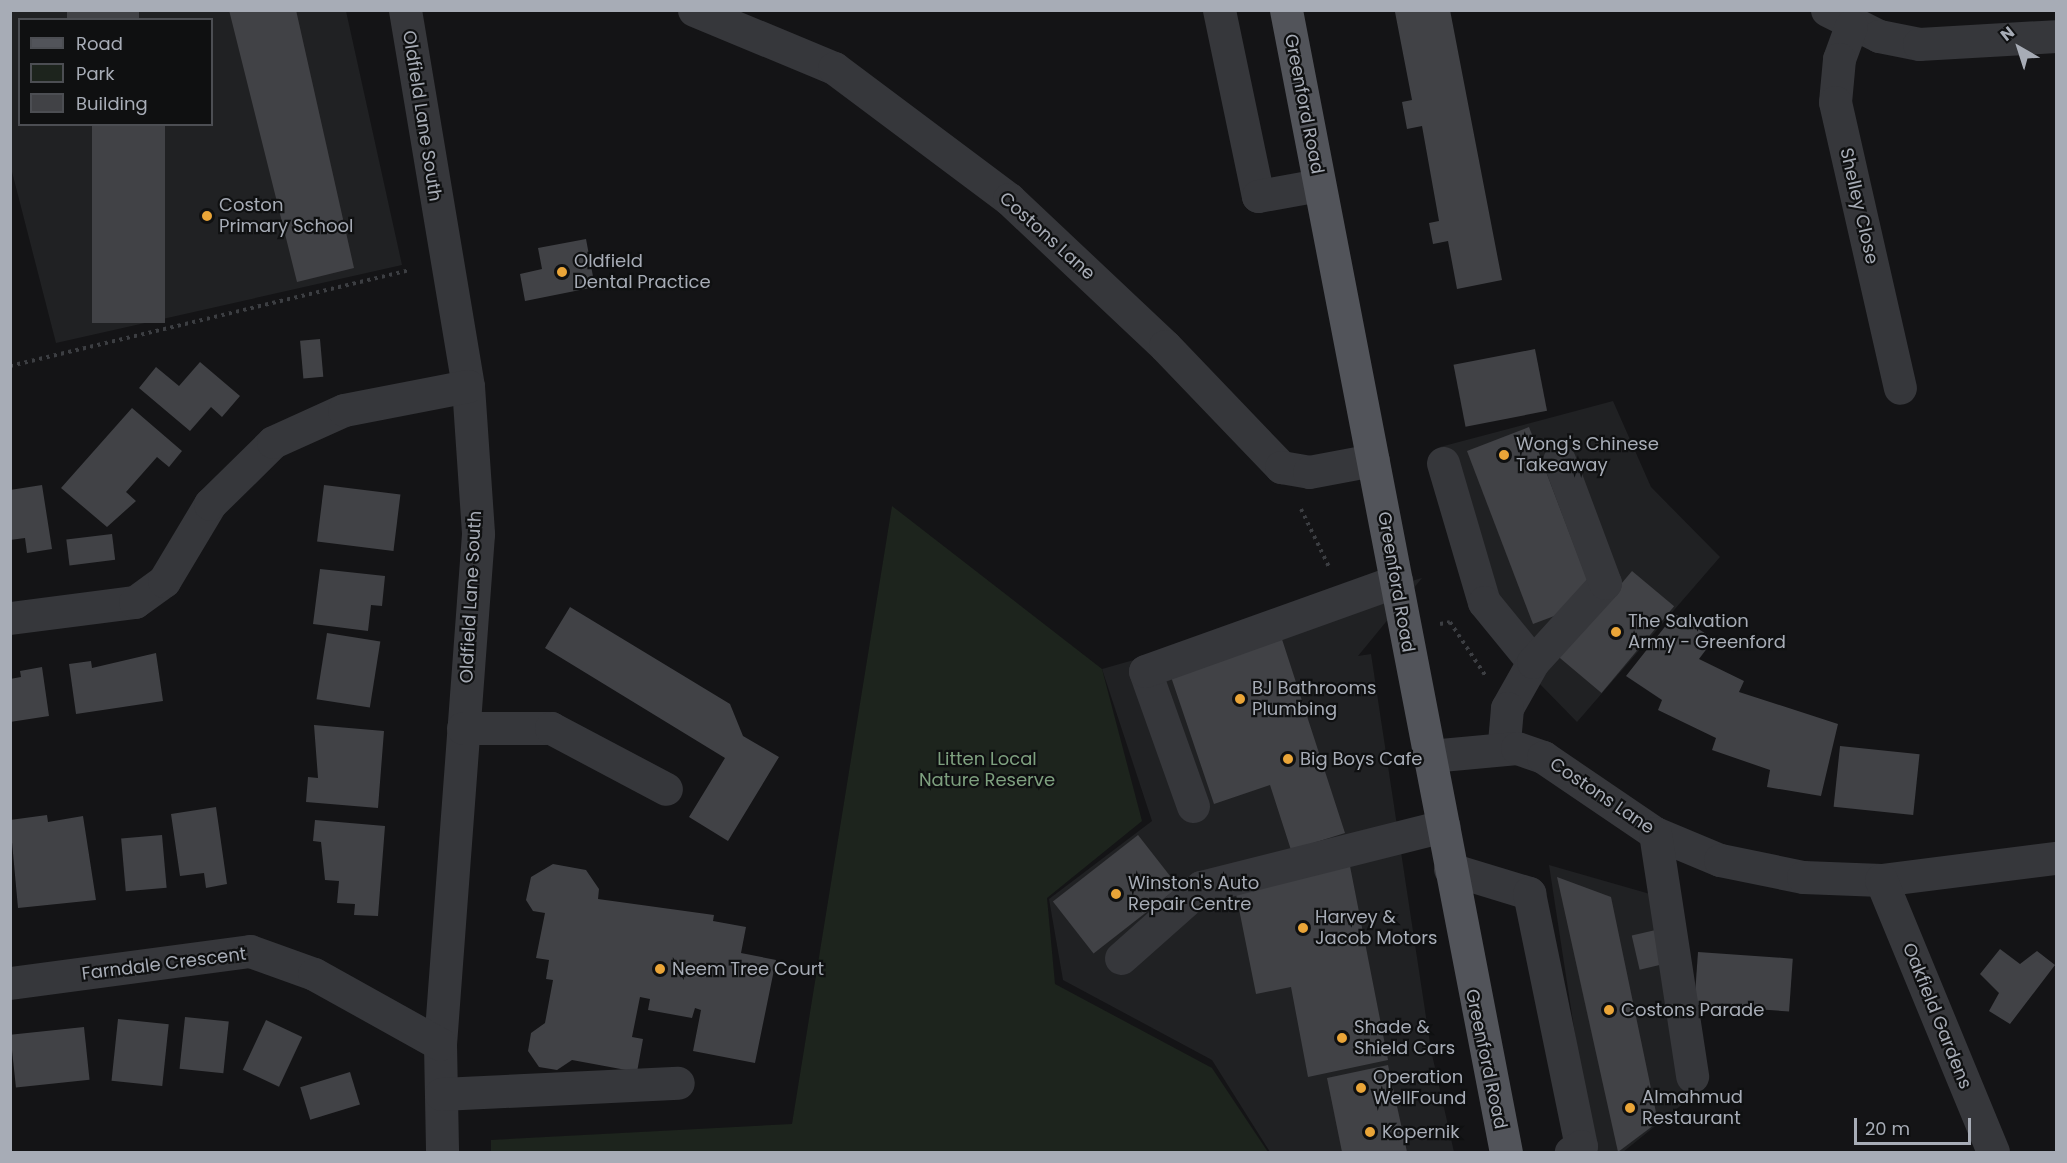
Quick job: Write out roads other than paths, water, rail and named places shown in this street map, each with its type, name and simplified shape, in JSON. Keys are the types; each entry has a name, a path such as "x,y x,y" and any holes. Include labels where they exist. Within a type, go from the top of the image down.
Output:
{"main road":[{"name":"Greenford Road","path":"1286,10 1506,1152"}],"street":[{"name":"Oldfield Lane South","path":"405,10 468,386 478,534 440,1044 442,1152"},
{"name":"Costons Lane","path":"694,10 834,68 1009,199 1165,346 1281,467 1309,472 1373,460"},
{"path":"1219,10 1258,196 1319,185"},
{"path":"1839,18 1919,44 2056,36"},
{"name":"Shelley Close","path":"1839,18 1839,59 1835,102 1900,387"},
{"path":"10,618 135,602 164,581 210,504 273,442 344,410 468,386"},
{"path":"1504,745 1507,708 1533,662 1605,583 1559,460"},
{"path":"1443,463 1484,602 1533,662"},
{"path":"1193,806 1145,671 1395,581"},
{"path":"463,728 551,728 666,789"},
{"name":"Costons Lane","path":"1430,756 1504,745 1543,757 1654,833 1720,860 1803,877 1881,880 2056,858"},
{"path":"1121,958 1201,887 1443,826"},
{"path":"1654,833 1692,1076"},
{"path":"1450,869 1529,893 1581,1146 1571,1152"},
{"name":"Oakfield Gardens","path":"1881,880 1993,1152"},
{"name":"Farndale Crescent","path":"10,983 250,951 314,974 440,1044"},
{"path":"441,1094 678,1083"}],"place":[{"name":"Coston Primary School","path":"207,216"},
{"name":"Oldfield Dental Practice","path":"562,272"},
{"name":"Wong's Chinese Takeaway","path":"1504,455"},
{"name":"The Salvation Army - Greenford","path":"1616,632"},
{"name":"BJ Bathrooms Plumbing","path":"1240,699"},
{"name":"Big Boys Cafe","path":"1288,759"},
{"name":"Winston's Auto Repair Centre","path":"1116,894"},
{"name":"Harvey & Jacob Motors","path":"1303,928"},
{"name":"Neem Tree Court","path":"660,969"},
{"name":"Costons Parade","path":"1609,1010"},
{"name":"Shade & Shield Cars","path":"1342,1038"},
{"name":"Operation WellFound","path":"1361,1088"},
{"name":"Almahmud Restaurant","path":"1630,1108"},
{"name":"Kopernik","path":"1370,1132"}],"park label":[{"name":"Litten Local Nature Reserve","path":"987,770"}]}
